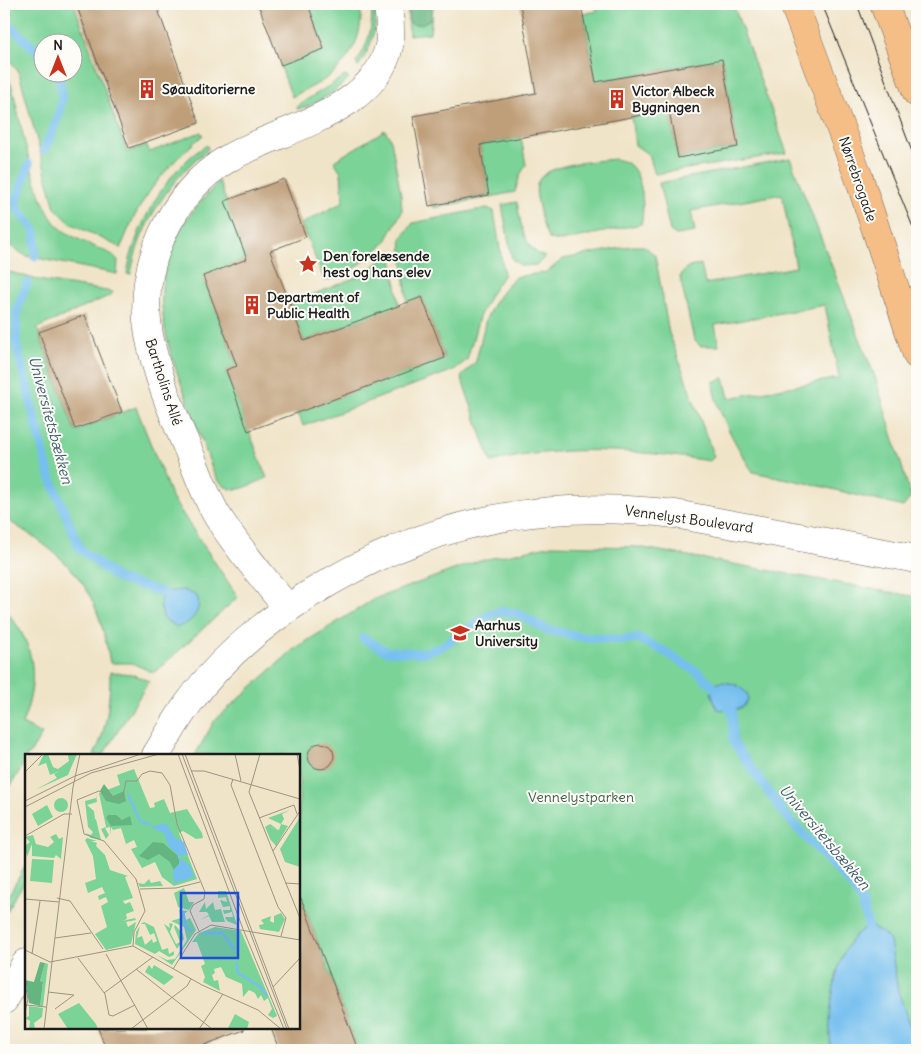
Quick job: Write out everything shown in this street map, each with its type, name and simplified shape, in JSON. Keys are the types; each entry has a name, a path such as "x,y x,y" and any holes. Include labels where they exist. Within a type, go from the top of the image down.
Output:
{"main road":[{"name":"Nørrebrogade","path":"794,4 860,178 917,355"},
{"path":"884,4 917,93"}],"street":[{"name":"Bartholins Allé","path":"287,608 217,516 162,381 148,334 148,287 156,252 172,215 196,184 229,158 320,119 366,87 381,66 390,45 388,4"},
{"name":"Vennelyst Boulevard","path":"157,754 188,703 226,660 287,608 348,570 413,542 481,521 543,511 604,508 675,514 917,559"},
{"path":"4,1000 25,965"}],"green space":[{"path":"4,4 74,4 127,152 146,145 150,152 201,132 203,135 176,160 154,186 136,215 121,248 70,223 55,208 19,73 4,51"},
{"path":"308,4 360,4 360,28 352,51 337,70 317,84 292,97 280,65 324,49"},
{"path":"371,4 376,4 376,21 370,45 358,67 356,63 364,50 371,27"},
{"path":"408,4 433,4 430,33 409,35"},
{"path":"408,4 433,4 432,18 420,24 411,23 408,21"},
{"path":"596,4 733,4 787,153 655,174 649,155 635,145 631,117 669,110 678,158 738,147 722,59 596,82 583,14 597,11"},
{"path":"4,72 12,86 36,182 50,216 59,227 70,235 113,255 118,260 117,274 26,256 4,242"},
{"path":"345,76 349,78 332,93 311,105 297,109 298,105"},
{"path":"385,130 391,140 402,211 385,243 352,271 325,281 301,224 343,202 341,172 334,161"},
{"path":"521,137 526,165 520,175 515,192 434,208 433,206 489,195 480,145"},
{"path":"207,145 208,149 180,175 152,214 139,244 131,274 127,274 137,238 154,202 178,169"},
{"path":"790,158 876,380 911,497 903,507 816,485 753,472 734,441 717,403 713,382 724,378 729,398 839,378 825,305 715,325 719,346 700,346 694,340 680,277 686,268 701,264 705,284 796,267 782,194 691,211 695,232 676,235 670,231 659,183"},
{"path":"615,159 630,165 638,177 643,202 641,224 561,241 549,239 542,223 537,197 536,190 539,180 544,174 563,166"},
{"path":"219,181 247,259 203,276 237,366 226,371 267,478 239,489 227,488 215,476 173,361 164,326 162,308 164,272 173,243 190,215"},
{"path":"517,202 527,241 531,248 545,257 537,265 521,266 512,259 502,205"},
{"path":"487,208 494,211 504,274 490,295 479,317 467,360 454,370 303,426 298,412 445,358 422,297 407,303 401,239 413,223"},
{"path":"631,246 644,246 655,255 669,333 714,457 710,461 655,454 573,451 518,456 491,462 461,377 476,361 486,319 493,305 507,285 516,277 547,272 563,259"},
{"path":"391,251 399,306 304,341 290,304 366,273"},
{"path":"10,272 38,280 113,292 111,295 37,328 75,431 136,407 172,498 238,597 154,673 132,663 110,663 97,613 88,593 77,576 64,561 47,547 4,518 4,283"},
{"name":"Vennelystparken","path":"552,545 638,547 917,597 917,1050 358,1050 300,895 300,754 196,754 215,720 294,649 374,599 478,561"},
{"path":"4,609 15,622 23,636 29,649 32,664 31,693 22,724 42,734 30,754 25,754 25,762 4,797"},
{"path":"110,672 132,674 149,681 104,754 94,754 102,736 107,715"},
{"path":"25,867 25,881 4,916 4,903"}],"water":[{"path":"184,590 197,596 198,606 191,620 177,627 164,619 160,605 162,592"},
{"path":"722,682 735,684 747,693 748,699 743,707 732,711 717,709 711,692 715,684"},
{"path":"868,925 884,934 890,941 898,990 916,1050 831,1050 831,1008 836,976 846,948 856,934"}],"building":[{"name":"Søauditorierne","path":"76,4 156,4 199,123 129,148"},
{"name":"Søauditorierne","path":"258,4 308,4 324,49 281,65"},
{"name":"Victor Albeck Bygningen","path":"520,4 581,4 596,82 722,59 738,147 678,158 669,110 480,145 489,195 429,206 413,116 536,93"},
{"name":"Department of Public Health","path":"284,179 306,237 270,251 304,341 422,297 445,358 248,431 226,370 237,366 203,276 247,259 225,201"},
{"path":"85,315 122,412 75,429 39,332"},
{"path":"321,743 330,747 334,756 330,765 321,769 312,765 308,756 312,747"},
{"path":"300,898 358,1050 279,1050 271,1029 300,1029"},
{"path":"98,1029 244,1029 191,1050 106,1050"}],"waterway":[{"name":"Universitetsbækken","path":"4,20 32,47"},
{"name":"Universitetsbækken","path":"44,150 59,112 62,92 60,82"},
{"name":"Universitetsbækken","path":"29,164 16,203 20,213 32,226 36,234 35,256"},
{"name":"Universitetsbækken","path":"27,283 17,310 16,344 49,474 80,549 118,579 162,592 172,599"},
{"name":"Universitetsbækken","path":"363,638 386,651 422,653 441,647 487,616 502,611 519,614 547,630 582,637 622,640 637,638 664,651 699,673 712,685 732,711 733,742 785,815 852,886 862,903 868,925"}],"tram line":[{"path":"822,4 917,237"},
{"path":"857,4 917,165"}],"place":[{"name":"Søauditorierne","path":"147,89"},
{"name":"Victor Albeck Bygningen","path":"617,99"},
{"name":"Den forelæsende hest og hans elev","path":"308,264"},
{"name":"Department of Public Health","path":"252,305"},
{"name":"Aarhus University","path":"460,633"}]}
